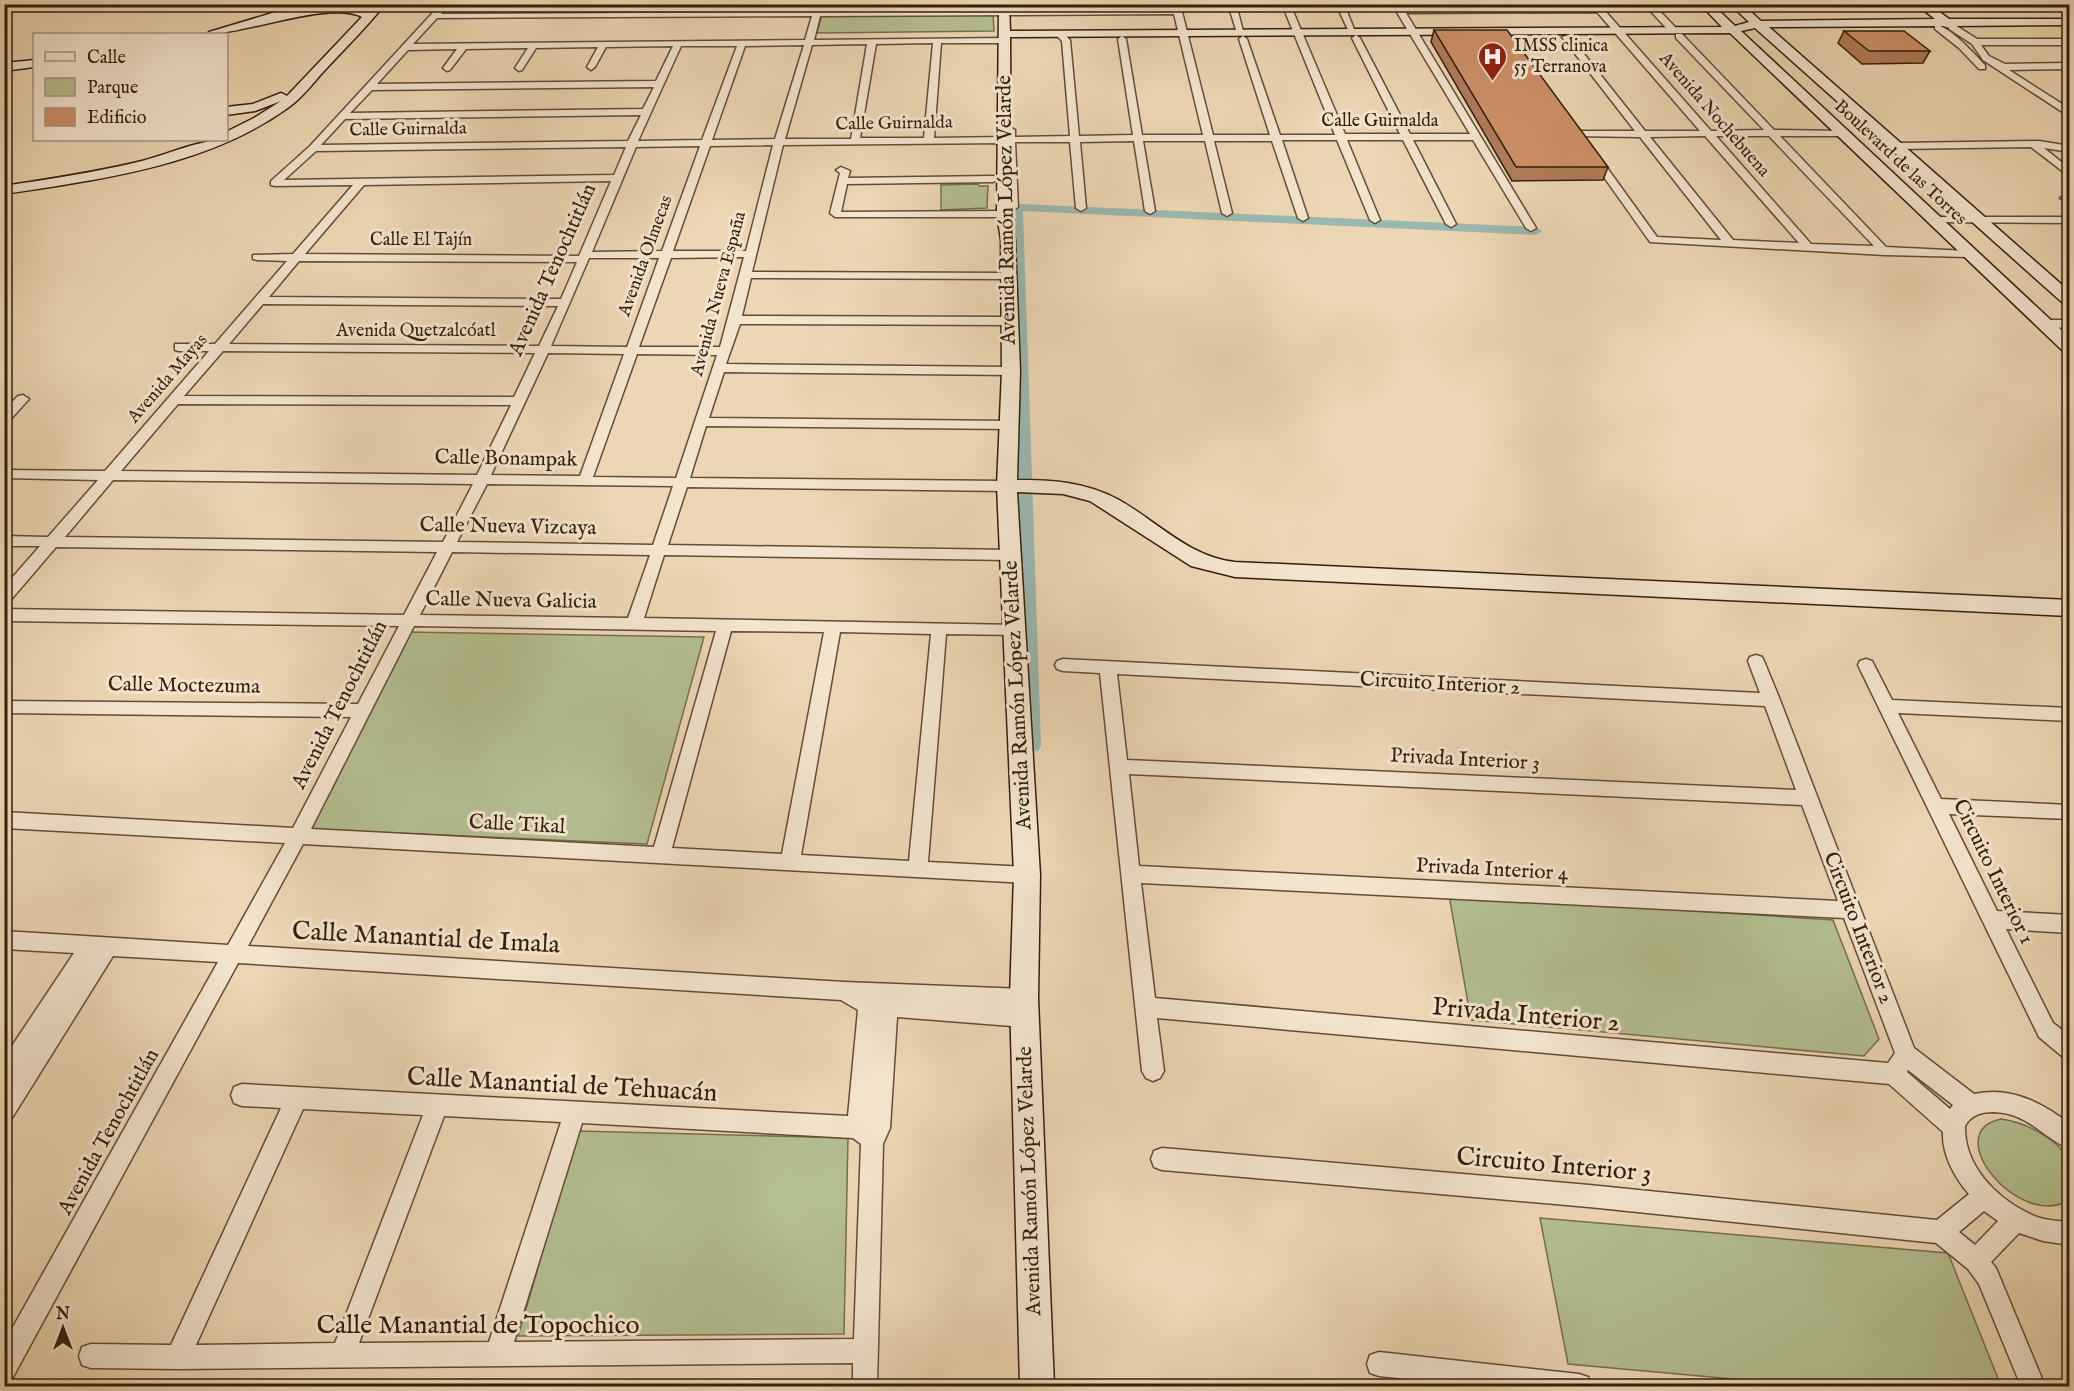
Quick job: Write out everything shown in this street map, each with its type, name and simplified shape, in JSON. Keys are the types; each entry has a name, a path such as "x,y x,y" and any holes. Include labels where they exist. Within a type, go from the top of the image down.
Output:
{"street":[{"path":"277,16 304,4"},
{"path":"228,136 275,112 380,4"},
{"path":"445,4 313,148 276,183 618,178"},
{"path":"506,24 519,4"},
{"path":"574,15 581,4"},
{"path":"630,30 644,4"},
{"path":"696,14 700,4"},
{"path":"1232,4 1303,218"},
{"path":"1286,4 1375,220"},
{"path":"1340,4 1451,224"},
{"path":"1648,4 1885,252"},
{"name":"Boulevard de las Torres","path":"1705,4 1968,255 2066,341"},
{"name":"Boulevard de las Torres","path":"1735,4 1780,46 1898,146 2070,301"},
{"path":"1906,4 1975,42 1986,57 2016,80"},
{"path":"1921,4 1978,64 2016,80 2070,114"},
{"path":"217,33 318,7 343,6 361,9 369,17"},
{"path":"1398,8 1597,7"},
{"name":"Avenida Nochebuena","path":"1597,7 1809,248"},
{"name":"Avenida Ramón López Velarde","path":"1004,8 1011,425 1019,487 1011,555 1027,875 1024,1007 1037,1386"},
{"path":"410,44 464,46 630,30 696,14 759,9 1177,8 1227,213"},
{"path":"1398,8 1531,228"},
{"name":"Avenida Nueva España","path":"634,624 735,320 778,142 818,9"},
{"path":"436,16 574,15 678,44 809,39 1299,35 1508,38 1620,34"},
{"path":"1717,16 1726,21 1758,24 2070,27"},
{"path":"1942,25 2070,22"},
{"path":"1508,38 1733,32 1758,24"},
{"path":"410,44 604,44 630,30 872,42 1005,37"},
{"path":"493,43 500,32"},
{"path":"1063,37 1122,39 1184,36"},
{"path":"1063,37 1081,208"},
{"path":"1566,37 1730,244"},
{"path":"1746,44 1745,39 1754,37 1780,46"},
{"path":"1122,39 1150,211"},
{"path":"929,140 937,41"},
{"path":"855,141 872,42"},
{"path":"1975,42 2070,42"},
{"name":"Avenida Olmecas","path":"585,481 742,43"},
{"path":"591,67 604,44"},
{"name":"Avenida Tenochtitlán","path":"4,1368 235,954 448,547 565,303 632,144 678,44"},
{"path":"519,68 534,45"},
{"path":"447,68 464,46"},
{"path":"4,67 33,64"},
{"path":"1990,70 2070,66"},
{"path":"4,72 33,69"},
{"path":"369,87 659,84"},
{"path":"228,111 266,104 301,87"},
{"path":"2058,106 2070,106"},
{"path":"342,116 646,112"},
{"path":"1572,126 1654,240 1968,255"},
{"path":"1578,134 1841,134"},
{"name":"Calle Guirnalda","path":"313,148 1007,139 1476,137"},
{"path":"4,182 114,164 166,150 185,141"},
{"path":"4,190 126,170 218,141"},
{"path":"1898,146 2033,144 2070,149"},
{"path":"2033,144 2070,174"},
{"path":"993,179 842,176 835,213 838,221 1009,211"},
{"name":"Avenida Mayas","path":"4,598 360,183"},
{"path":"1933,220 2070,220"},
{"name":"Calle El Tajín","path":"257,257 585,257 750,254"},
{"path":"746,275 1010,276"},
{"path":"259,300 565,303"},
{"path":"735,320 1010,321"},
{"path":"2044,324 2070,324"},
{"name":"Avenida Quetzalcóatl","path":"179,347 724,351"},
{"path":"718,368 1011,371"},
{"path":"4,418 23,399"},
{"path":"173,400 518,401"},
{"path":"701,422 1011,425"},
{"name":"Calle Bonampak","path":"4,474 1019,487"},
{"path":"1019,487 1078,490 1109,502 1199,562 1223,568 2070,608"},
{"name":"Calle Nueva Vizcaya","path":"4,541 1011,555"},
{"name":"Calle Nueva Galicia","path":"4,615 1016,629"},
{"path":"662,855 725,625"},
{"path":"790,862 833,627"},
{"path":"918,869 939,628"},
{"name":"Circuito Interior 2","path":"1756,661 1851,910 1899,1065 1954,1126"},
{"name":"Circuito Interior 2","path":"1063,665 1772,700"},
{"name":"Circuito Interior 1","path":"1866,665 2046,1030 2070,1050"},
{"path":"1108,668 1153,1071"},
{"path":"1886,706 2070,715"},
{"name":"Calle Moctezuma","path":"4,707 362,711"},
{"name":"Privada Interior 3","path":"1119,767 1809,798"},
{"path":"1935,806 2070,812"},
{"name":"Calle Tikal","path":"4,820 1027,875"},
{"name":"Privada Interior 4","path":"1131,874 1851,910"},
{"path":"1990,919 2070,924"},
{"name":"Calle Manantial de Imala","path":"4,940 844,991 879,999 1024,1007"},
{"path":"4,1110 15,1067 99,945"},
{"path":"865,1386 870,1133 879,999"},
{"name":"Privada Interior 2","path":"1145,1007 1899,1065"},
{"path":"1899,1065 1971,1105"},
{"name":"Calle Manantial de Tehuacán","path":"242,1095 575,1112 870,1133"},
{"path":"178,1357 297,1098"},
{"path":"2070,1138 2051,1122 2029,1109 2007,1102 1987,1101 1971,1105 1960,1114 1954,1126 1955,1148 1965,1172 1984,1196 2016,1219 2044,1231 2070,1234"},
{"path":"343,1354 437,1106"},
{"path":"498,1353 575,1112"},
{"name":"Circuito Interior 3","path":"1162,1159 1589,1196 1941,1232"},
{"path":"1984,1196 1941,1232 1976,1261 1988,1276 2033,1386"},
{"path":"1976,1261 2016,1219"},
{"name":"Calle Manantial de Topochico","path":"91,1356 867,1351"},
{"path":"1379,1364 1579,1386"}],"green space":[{"path":"464,5 509,5 504,11 457,12"},
{"path":"993,13 994,31 817,33 822,15"},
{"path":"941,185 988,186 987,208 941,210"},
{"path":"407,632 704,637 647,844 306,829"},
{"path":"1449,895 1833,920 1879,1039 1864,1056 1471,1020"},
{"path":"2001,1119 2031,1128 2052,1140 2060,1148 2070,1166 2069,1200 2049,1206 2029,1202 2009,1191 1993,1176 1982,1159 1978,1142 1984,1127"},
{"path":"578,1131 848,1138 844,1334 518,1336"},
{"path":"1540,1218 1948,1253 2001,1386 1809,1386 1568,1364"}],"building":[{"name":"IMSS clinica 55 Terranova","path":"1434,30 1507,30 1608,167 1516,167"},
{"path":"1844,31 1904,31 1930,51 1869,51"}],"waterway":[{"path":"1032,745 1017,208 1536,231"}],"place":[{"name":"IMSS clinica 55 Terranova","path":"1493,82"}]}
